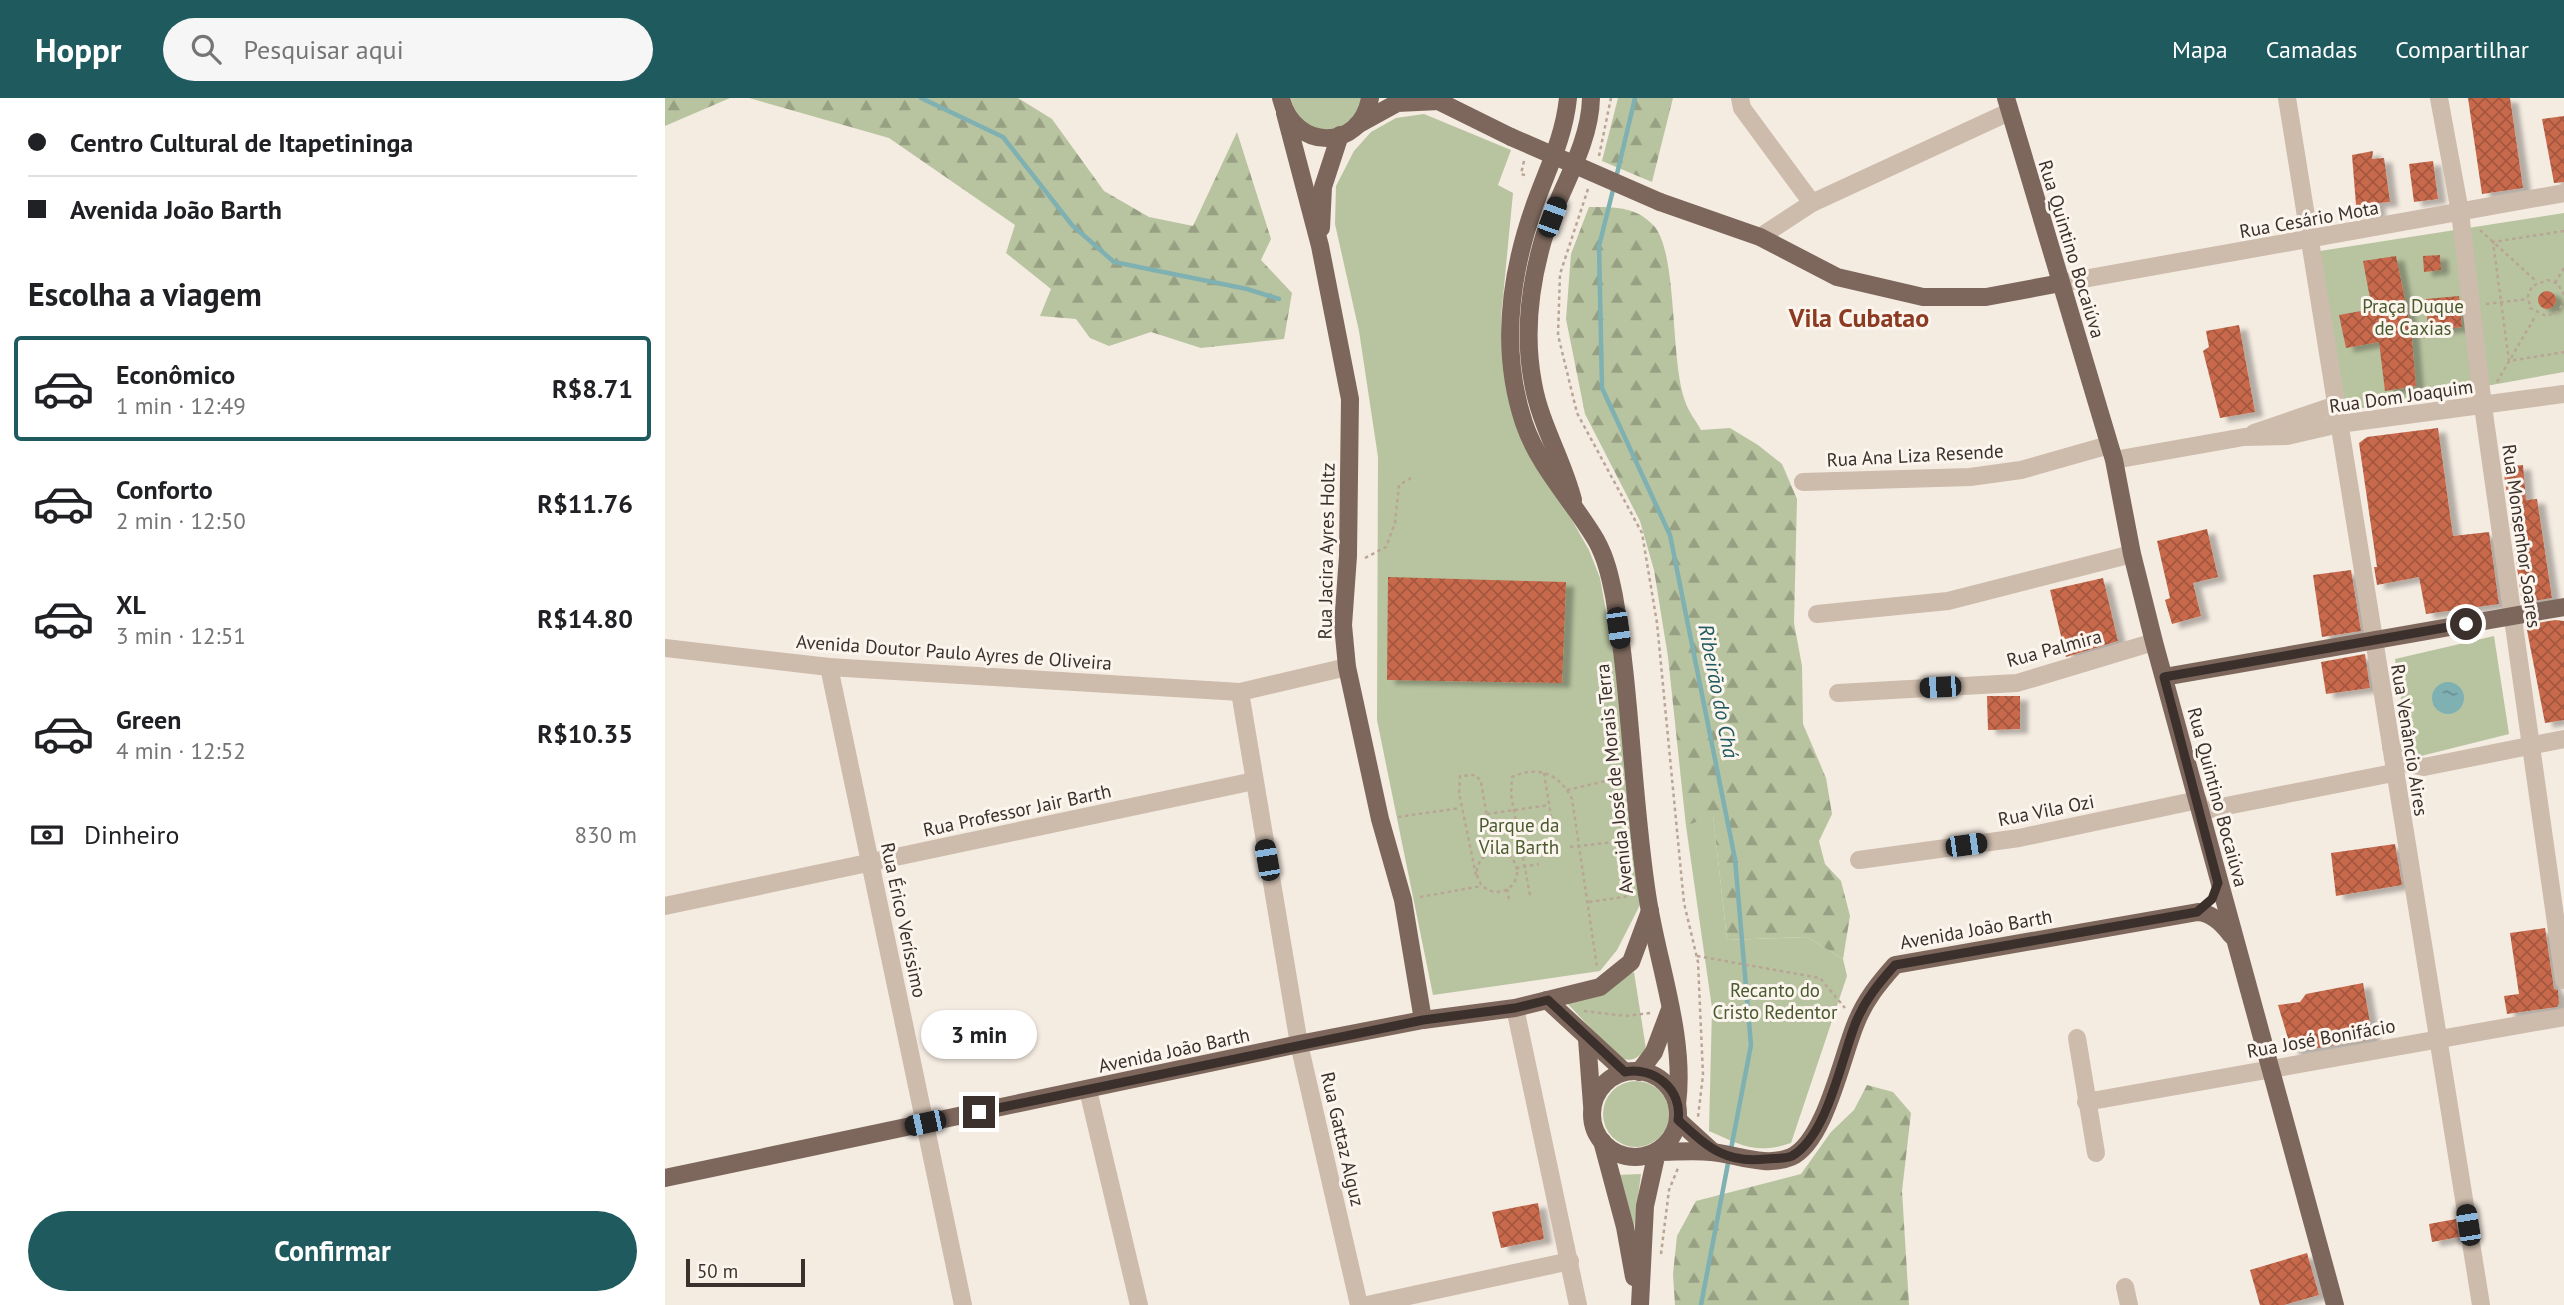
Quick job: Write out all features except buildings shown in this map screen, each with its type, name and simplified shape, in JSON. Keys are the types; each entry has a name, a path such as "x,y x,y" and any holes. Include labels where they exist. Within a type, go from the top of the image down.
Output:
{"main road":[{"path":"1357,125 1365,114 1370,98"},
{"name":"Avenida José de Morais Terra","path":"1568,98 1565,128 1535,203 1514,275 1510,338 1516,393 1525,425 1552,476 1601,551 1614,596 1648,902 1670,1008 1680,1086 1677,1113"},
{"name":"Avenida José de Morais Terra","path":"1576,510 1566,472 1550,437 1533,383 1529,322 1532,284 1543,240 1584,138 1591,98"},
{"path":"1282,102 1304,133 1318,138 1340,135 1397,103 1435,99 1511,137 1660,202 1760,237 1837,277 1923,297 1986,297 2061,283"},
{"path":"1282,102 1319,246"},
{"name":"Rua Quintino Bocaiúva","path":"2008,105 2111,453 2154,642 2335,1305"},
{"path":"1319,246 1323,187 1340,135"},
{"name":"Rua Jacira Ayres Holtz","path":"1319,246 1350,400 1347,568 1343,625 1347,667 1380,820 1403,900 1423,1020"},
{"path":"2164,677 2564,607"},
{"path":"2197,912 2212,899 2218,883"},
{"name":"Avenida João Barth","path":"665,1178 1299,1044 1423,1020 1550,1003 1599,987 1632,962 1648,902"},
{"path":"2197,912 2204,912 2222,923 2236,944"},
{"name":"Avenida João Barth","path":"1657,1152 1713,1152 1752,1161 1791,1157 1809,1140 1825,1110 1856,1021 1870,995 1895,965 2197,912"},
{"path":"1550,1003 1587,1039 1632,1072 1658,1077 1669,1087 1677,1113 1713,1152"},
{"path":"1593,1110 1598,1092 1607,1082 1632,1072 1654,1052 1670,1008"},
{"path":"1587,1039 1596,1132 1614,1152 1628,1157 1657,1152 1668,1143 1677,1113"},
{"path":"1602,1141 1625,1227 1639,1305"},
{"path":"1639,1305 1645,1206 1657,1152"}],"street":[{"name":"Rua Venâncio Aires","path":"2287,98 2393,773 2481,1305"},
{"name":"Rua Monsenhor Soares","path":"2439,98 2460,212 2483,406 2564,981"},
{"path":"1739,99 1742,108 1812,203"},
{"path":"1760,237 1812,203 2008,105"},
{"name":"Rua Cesário Mota","path":"2061,283 2310,241 2564,193"},
{"name":"Rua Dom Joaquim","path":"2111,453 2244,437 2287,436 2339,424 2564,394"},
{"name":"Rua Dom Joaquim","path":"2244,437 2336,405"},
{"name":"Rua Ana Liza Resende","path":"1803,482 1970,477 2111,453"},
{"path":"1817,614 1948,601 2132,554"},
{"name":"Rua Palmira","path":"1838,693 2017,683 2154,642"},
{"name":"Avenida Doutor Paulo Ayres de Oliveira","path":"665,648 829,667 1241,692 1347,667"},
{"name":"Rua Érico Veríssimo","path":"829,667 963,1305"},
{"name":"Rua Gattaz Alguz","path":"1241,692 1299,1044 1359,1305"},
{"path":"2388,740 2404,763 2424,767 2564,739"},
{"name":"Rua Vila Ozi","path":"1859,860 2019,838 2393,773"},
{"name":"Rua Professor Jair Barth","path":"665,906 1254,781"},
{"path":"1515,1008 1578,1305"},
{"name":"Rua José Bonifácio","path":"2086,1102 2564,1017"},
{"path":"2077,1038 2096,1153"},
{"path":"1088,1090 1139,1305"},
{"path":"1367,1305 1570,1261"}],"path":[{"path":"2460,212 2537,282"},
{"path":"2493,242 2564,231"},
{"path":"2493,242 2509,361"},
{"path":"2555,283 2564,268"},
{"path":"2564,295 2555,283 2547,280 2537,282 2529,291 2528,299 2537,314 2553,315 2563,307 2564,301"},
{"path":"2471,306 2528,299"},
{"path":"2483,406 2537,314"},
{"path":"2509,361 2564,352"},
{"path":"1347,568 1386,547 1395,523 1399,485 1411,478"},
{"path":"1530,895 1514,812 1512,777 1523,772 1544,772 1551,773 1567,790 1580,845 1599,987"},
{"path":"1544,772 1552,822"},
{"path":"1476,875 1479,863 1493,852 1506,854 1516,868 1516,878 1507,889 1494,892 1482,886 1476,875 1462,807 1460,776 1476,775 1481,782 1493,852"},
{"path":"1567,790 1633,775"},
{"path":"1487,814 1549,806"},
{"path":"1380,820 1462,807"},
{"path":"1570,847 1640,840"},
{"path":"1516,868 1539,864"},
{"path":"1403,900 1482,886"},
{"path":"1507,889 1509,899"},
{"path":"1589,902 1648,902"},
{"path":"1697,956 1820,978 1856,1021"},
{"path":"1550,1003 1626,1016 1670,1008"}],"green space":[{"path":"665,98 730,98 665,126"},
{"path":"749,98 1018,98 1052,119 1104,191 1149,217 1193,226 1237,132 1271,239 1261,260 1292,293 1284,339 1201,348 1151,332 1109,346 1090,338 1076,319 1040,316 1051,289 1006,253 1015,225 889,138"},
{"path":"1291,98 1364,98 1355,119 1336,129 1323,131 1316,130 1299,117"},
{"path":"1618,98 1673,98 1652,182 1602,161"},
{"name":"Parque da Vila Barth","path":"1424,114 1511,150 1498,185 1513,193 1501,318 1506,381 1519,427 1589,550 1600,578 1624,711 1641,903 1617,950 1600,971 1433,995 1377,720 1378,457 1359,331 1335,224 1336,186 1354,151 1371,132 1396,118"},
{"path":"1589,207 1632,211 1654,226 1662,240 1667,259 1680,383 1688,408 1701,430 1730,428 1782,464 1797,499 1794,623 1802,666 1803,724 1826,778 1832,814 1819,841 1825,864 1841,881 1850,916 1843,959 1807,937 1727,940 1713,815 1686,826 1668,657 1654,570 1640,521 1585,414 1566,319 1571,254"},
{"name":"Praça Duque de Caxias","path":"2564,213 2564,372 2346,411 2320,251"},
{"path":"2494,636 2509,734 2421,756 2408,744 2395,659"},
{"name":"Recanto do Cristo Redentor","path":"1713,814 1727,940 1807,937 1843,959 1847,976 1791,1143 1779,1147 1749,1147 1709,1131 1712,1008 1686,826"},
{"path":"1634,972 1646,1049 1636,1058 1629,1060 1617,1056 1566,1002"},
{"path":"1636,1081 1649,1084 1659,1091 1666,1101 1669,1114 1666,1127 1659,1137 1649,1144 1636,1147 1623,1144 1613,1137 1606,1127 1603,1114 1606,1101 1613,1091 1623,1084"},
{"path":"1867,1085 1893,1092 1911,1113 1902,1191 1909,1305 1675,1305 1673,1274 1677,1236 1696,1201 1801,1174 1831,1132 1854,1110"},
{"path":"1641,1174 1632,1244 1616,1175"}],"water":[{"path":"2448,682 2460,686 2464,698 2460,710 2448,714 2436,710 2432,698 2436,686"}],"waterway":[{"path":"921,98 1003,137 1072,225 1114,262 1247,289 1279,299"},
{"name":"Ribeirão do Chá","path":"1616,178 1635,98"},
{"name":"Ribeirão do Chá","path":"1614,186 1599,246 1602,388 1670,535 1735,859 1751,1045 1731,1149"},
{"name":"Ribeirão do Chá","path":"1701,1305 1729,1158"}],"district":[{"name":"Vila Cubatao","path":"1859,318"}],"route":[{"path":"979,1112 1299,1044 1423,1020 1515,1008 1548,1000 1625,1072 1646,1072 1658,1077 1669,1087 1676,1100 1678,1120 1702,1139 1713,1152 1752,1161 1791,1157 1809,1140 1825,1110 1856,1021 1870,995 1895,965 1947,953 2197,912 2207,904 2218,883 2194,782 2164,677 2466,624"}]}
